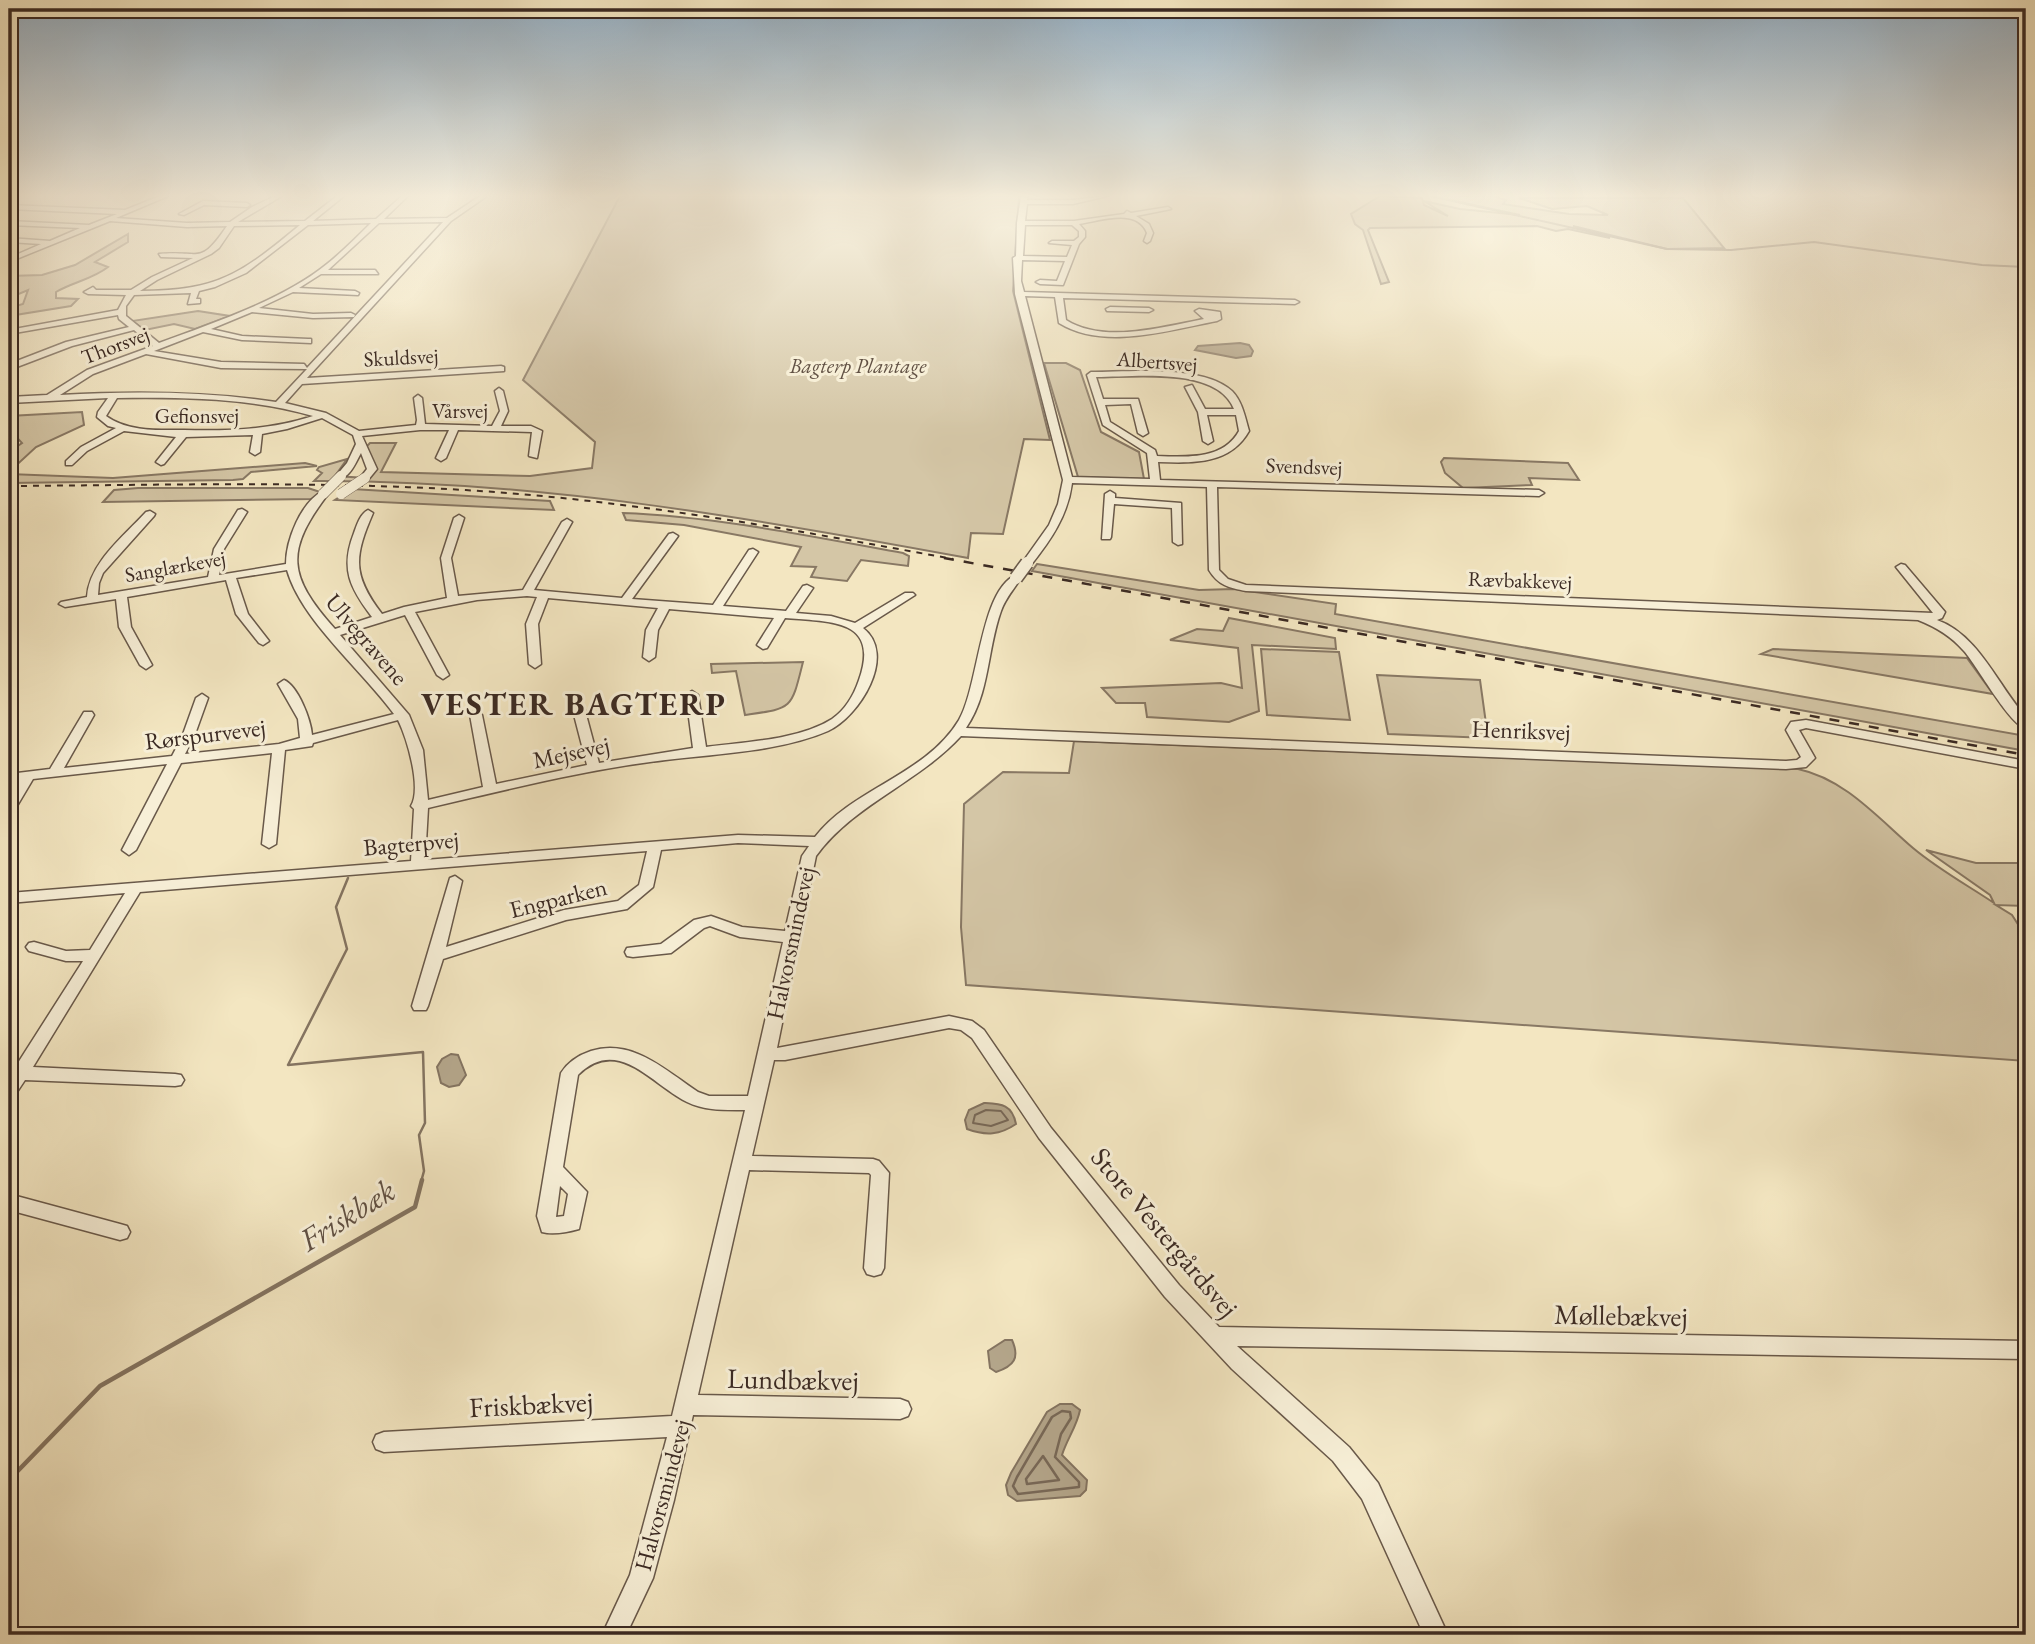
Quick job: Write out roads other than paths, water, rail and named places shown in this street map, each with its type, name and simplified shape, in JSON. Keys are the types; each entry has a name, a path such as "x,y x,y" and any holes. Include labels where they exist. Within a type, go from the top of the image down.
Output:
{"street":[{"path":"159,346 134,328 121,313 122,304 134,291 170,273"},
{"path":"93,289 88,292 196,288 223,282 242,273"},
{"name":"Thorsvej","path":"50,397 78,378 252,310 320,273"},
{"path":"277,406 401,273"},
{"name":"Halvorsmindevej","path":"614,1635 626,1613 652,1543 753,1103 767,1054 804,869 817,842 843,819 934,756 958,732 972,706 994,613 1016,578 1056,525 1065,504 1068,480 1019,294 1018,273"},
{"path":"1040,282 1060,283 1064,273"},
{"path":"196,288 191,302 197,301"},
{"path":"291,290 355,293"},
{"path":"1019,294 1295,302"},
{"path":"1059,296 1062,321 1070,328 1097,333 1135,332 1210,320"},
{"path":"1110,309 1149,310"},
{"path":"1121,309 1121,316 1135,332"},
{"path":"252,310 313,316 351,315"},
{"path":"9,332 48,323 121,313"},
{"path":"9,367 69,344 134,328"},
{"path":"202,330 250,339 308,341"},
{"path":"146,351 221,365 304,367"},
{"path":"433,373 439,358"},
{"name":"Skuldsvej","path":"302,381 501,369"},
{"name":"Albertsvej","path":"1154,459 1146,446 1112,429 1106,423 1091,375 1176,376 1199,380 1226,391 1239,412"},
{"path":"1127,380 1143,433"},
{"path":"1189,387 1202,412 1209,441"},
{"path":"496,427 505,411 499,391"},
{"path":"9,400 116,394 198,396 277,406 339,421 357,434 360,445 372,463 372,469 365,478 300,525"},
{"name":"Gefionsvej","path":"116,394 101,417 120,430 258,432 283,428 323,415"},
{"path":"418,398 422,420 420,428"},
{"path":"1100,402 1135,401"},
{"path":"1155,482 1154,459 1190,459 1230,449 1242,438 1244,431 1239,412 1202,412"},
{"path":"441,458 455,427"},
{"name":"Vårsvej","path":"357,434 455,427 536,430 534,456"},
{"path":"69,463 83,449 120,430"},
{"path":"255,452 258,432"},
{"path":"161,462 184,433"},
{"path":"291,566 294,538 300,525 323,494 351,464 360,445"},
{"name":"Svendsvej","path":"1068,480 1539,493"},
{"path":"1105,537 1112,481"},
{"name":"Rævbakkevej","path":"1212,483 1214,570 1219,580 1238,586 1919,617 1938,622 1955,633 2026,725"},
{"path":"1110,501 1177,505 1178,542"},
{"path":"213,578 219,549 242,512"},
{"path":"368,513 354,543 350,568 360,594 379,618"},
{"path":"92,599 93,583 98,572 150,514"},
{"path":"453,598 446,558 459,518"},
{"path":"527,593 567,522"},
{"path":"625,601 673,536"},
{"path":"716,609 753,552"},
{"name":"Sanglærkevej","path":"65,604 291,566"},
{"name":"Ulvegravene","path":"291,566 306,600 403,715 418,761 418,864"},
{"path":"1901,566 1939,611 1938,616 1919,617"},
{"path":"230,576 242,614 263,641"},
{"path":"763,645 807,588"},
{"path":"334,633 408,609 453,598 527,593 785,614 831,619 856,627 909,595"},
{"path":"121,594 125,627 146,665"},
{"path":"535,664 532,624 544,594"},
{"path":"649,657 652,630 666,604"},
{"path":"408,609 443,674"},
{"name":"Mejsevej","path":"418,806 594,768 820,730 846,714 856,703 872,654 868,638 856,627"},
{"path":"284,684 304,719 307,743"},
{"path":"692,695 701,750"},
{"path":"129,850 160,787 177,761 202,698"},
{"path":"578,707 594,768"},
{"path":"54,774 88,715"},
{"name":"Rørspurvevej","path":"9,778 279,748 307,743 403,715"},
{"path":"475,715 490,790"},
{"name":"Henriksvej","path":"958,732 1786,765 1801,764 1808,758 1792,730 1796,725 1806,724 2026,765"},
{"path":"269,844 279,748"},
{"path":"9,808 28,776"},
{"name":"Bagterpvej","path":"9,898 655,846 765,839 817,842"},
{"name":"Engparken","path":"436,956 564,915 622,905 646,887 651,876 655,846"},
{"path":"420,1006 455,881"},
{"path":"9,1090 136,887"},
{"path":"633,952 665,949 699,924 711,921 740,932 790,937"},
{"path":"34,947 66,956 95,956"},
{"name":"Store Vestergårdsvej","path":"767,1054 785,1054 949,1022 966,1025 978,1034 1045,1133 1172,1291 1214,1336 1341,1454 1370,1492 1436,1635"},
{"path":"554,1169 570,1073 579,1062 590,1056 631,1056 692,1097 708,1103 753,1103"},
{"path":"22,1073 175,1080"},
{"path":"740,1163 873,1166 880,1174 874,1268"},
{"path":"9,1202 120,1232"},
{"name":"Møllebækvej","path":"1214,1336 2026,1350"},
{"name":"Lundbækvej","path":"685,1405 900,1409"},
{"name":"Friskbækvej","path":"384,1442 681,1426"}],"water":[{"path":"1240,343 1249,345 1253,351 1251,356 1236,358 1195,350 1198,346"},
{"path":"451,1054 458,1055 466,1075 459,1085 449,1087 441,1083 437,1067 442,1059"},
{"path":"984,1103 1005,1106 1012,1112 1016,1124 993,1133 967,1129 965,1120 969,1110"},
{"path":"1005,1340 1012,1340 1014,1360 996,1372 990,1368 988,1351"},
{"path":"1060,1404 1072,1404 1080,1410 1062,1455 1087,1480 1086,1490 1080,1496 1017,1501 1008,1495 1006,1485 1011,1473 1047,1412"}],"waterway":[{"path":"9,437 18,439"},
{"name":"Friskbæk","path":"348,878 336,907 347,949 288,1065 423,1052 425,1123 419,1135 424,1171 421,1182"},
{"name":"Friskbæk","path":"9,1480 100,1386 415,1207 422,1180"}],"railway":[{"path":"9,486 321,485 508,493 676,512 953,559"},
{"path":"944,558 2026,755"}],"district":[{"name":"VESTER BAGTERP","path":"574,704"}],"park label":[{"name":"Bagterp Plantage","path":"858,365"}]}
